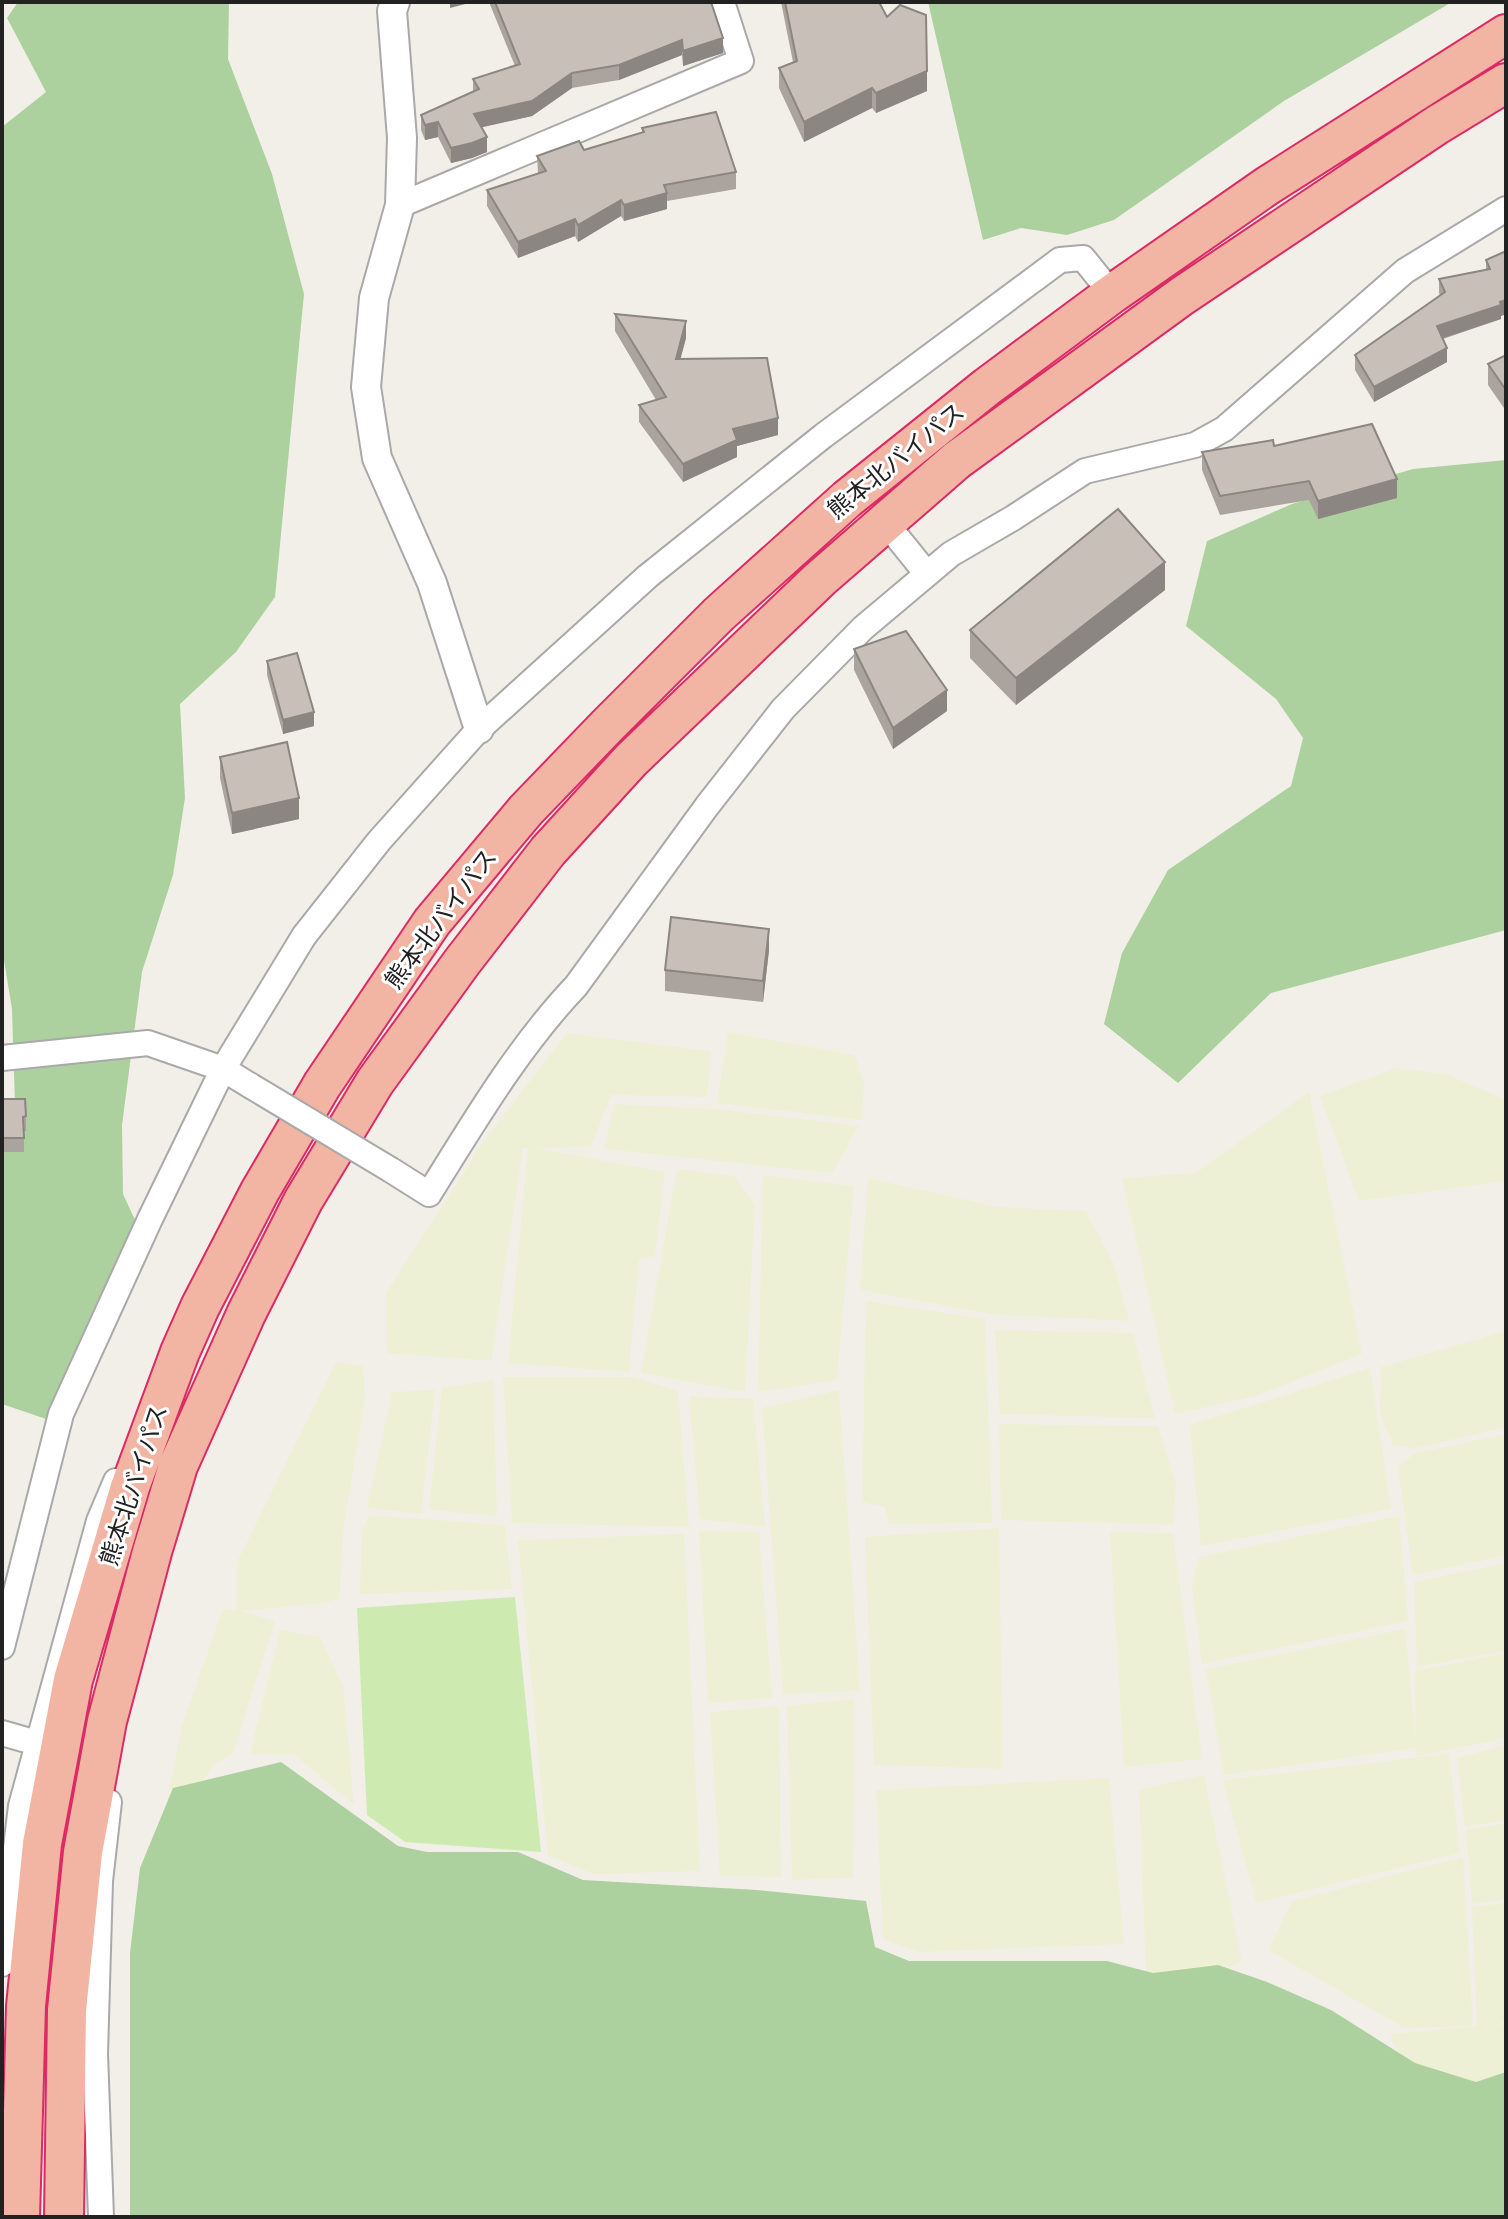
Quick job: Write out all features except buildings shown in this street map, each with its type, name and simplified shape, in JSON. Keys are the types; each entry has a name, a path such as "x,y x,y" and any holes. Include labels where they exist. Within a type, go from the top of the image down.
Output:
{"highway":[{"name":"熊本北バイパス","path":"20,2217 26,2006 42,1844 73,1680 130,1487 180,1352 260,1191 322,1085 432,922 526,810 719,614 847,499 988,386 1112,294 1267,186 1506,34"},
{"name":"熊本北バイパス","path":"64,2217 67,2010 83,1852 107,1721 152,1552 178,1466 246,1314 303,1201 375,1082 548,851 631,760 820,579 957,460 1182,296 1437,125 1506,83"}],"street":[{"path":"395,2 392,11 402,138 400,205 374,298 366,387 377,458 432,583 479,729"},
{"path":"400,205 741,61 722,2"},
{"path":"2,1058 148,1043 223,1069 429,1194 478,1116 552,1011 576,986 707,806 783,709 863,628 951,554 1085,471 1195,445 1224,429 1405,271 1506,209"},
{"path":"2,1647 61,1414 150,1219 223,1069 304,936 379,841 479,729 660,567 823,436 1060,260 1083,258 1112,294"},
{"path":"885,522 927,574"},
{"path":"2,1964 21,1806 99,1521 137,1432 180,1352"},
{"path":"101,2217 95,2054 100,1881 115,1752 152,1552"},
{"path":"2,1733 37,1743"}],"green space":[{"path":"18,2 229,2 228,59 272,174 304,294 275,597 236,652 180,704 185,798 173,875 142,972 122,1125 123,1194 142,1235 49,1420 2,1404 2,1140 16,1137 12,1009 2,948 2,127 46,92 7,18"},
{"path":"928,2 1452,2 1284,101 1114,220 1067,235 1021,228 983,240"},
{"path":"1506,460 1506,930 1271,993 1178,1083 1104,1024 1122,953 1168,870 1291,786 1303,738 1276,699 1186,626 1207,541 1292,504 1413,469"},
{"path":"728,1032 855,1055 864,1084 861,1120 717,1103"},
{"path":"567,1033 711,1051 707,1097 611,1095 591,1147 535,1148 665,1172 655,1256 639,1259 629,1372 508,1363 528,1148 523,1148 491,1361 387,1353 386,1293 485,1139"},
{"path":"1396,1068 1446,1074 1506,1100 1506,1181 1359,1201 1320,1096"},
{"path":"1309,1092 1362,1354 1256,1396 1175,1414 1122,1178 1196,1173"},
{"path":"614,1104 718,1109 859,1126 832,1173 604,1149"},
{"path":"677,1169 734,1176 755,1204 745,1392 641,1373"},
{"path":"763,1175 854,1186 837,1380 758,1392"},
{"path":"868,1178 998,1207 1086,1211 1114,1264 1129,1321 997,1315 860,1290"},
{"path":"866,1301 985,1319 992,1523 889,1524 885,1507 862,1502"},
{"path":"995,1330 1133,1333 1155,1418 1000,1414"},
{"path":"1506,1331 1506,1427 1413,1449 1393,1445 1380,1414 1381,1367"},
{"path":"336,1362 363,1366 365,1401 344,1525 339,1599 241,1611 275,1621 233,1754 214,1764 188,1804 167,1802 181,1729 223,1608 237,1611 237,1562"},
{"path":"1370,1368 1391,1509 1201,1546 1190,1425"},
{"path":"503,1377 633,1377 678,1391 689,1527 512,1523"},
{"path":"493,1380 497,1516 429,1510 442,1388"},
{"path":"435,1390 421,1514 367,1508 392,1392"},
{"path":"839,1390 860,1691 783,1694 762,1408"},
{"path":"689,1396 753,1399 765,1527 700,1519"},
{"path":"999,1424 1158,1426 1176,1484 1173,1525 1001,1520"},
{"path":"1506,1434 1506,1555 1413,1575 1398,1467 1415,1453"},
{"path":"370,1515 505,1525 512,1589 360,1594 362,1529"},
{"path":"1399,1516 1408,1621 1202,1664 1192,1584 1199,1557"},
{"path":"999,1528 1003,1769 874,1765 865,1537"},
{"path":"699,1531 759,1532 772,1698 708,1703"},
{"path":"1110,1532 1173,1533 1202,1759 1124,1767"},
{"path":"684,1534 700,1871 594,1874 548,1856 518,1540"},
{"path":"1506,1563 1506,1651 1417,1667 1414,1582"},
{"path":"515,1597 541,1852 405,1842 367,1815 357,1608"},
{"path":"1405,1629 1416,1742 1415,1671 1506,1653 1506,1738 1417,1756 1416,1748 1224,1775 1206,1669"},
{"path":"280,1630 320,1637 343,1685 354,1805 295,1755 250,1754"},
{"path":"854,1699 853,1878 792,1880 787,1706"},
{"path":"779,1706 781,1877 720,1876 710,1712"},
{"path":"1506,1745 1506,1820 1465,1827 1457,1758"},
{"path":"1449,1754 1460,1853 1256,1903 1223,1780"},
{"path":"281,1762 398,1846 427,1852 518,1852 583,1880 757,1890 866,1901 875,1947 909,1961 1107,1961 1153,1973 1218,1965 1267,1982 1331,2010 1415,2063 1476,2082 1506,2072 1506,2217 130,2217 130,1953 140,1868 173,1788"},
{"path":"1204,1775 1242,1961 1147,2000 1139,1790"},
{"path":"1109,1778 1124,1944 920,1952 883,1940 876,1790"},
{"path":"1506,1823 1506,1899 1472,1904 1466,1830"},
{"path":"1463,1857 1473,2026 1404,2028 1268,1950 1292,1901"},
{"path":"1506,1903 1506,2022 1494,2025 1506,2024 1506,2075 1475,2082 1405,2070 1390,2034 1477,2026 1472,1907"}]}
